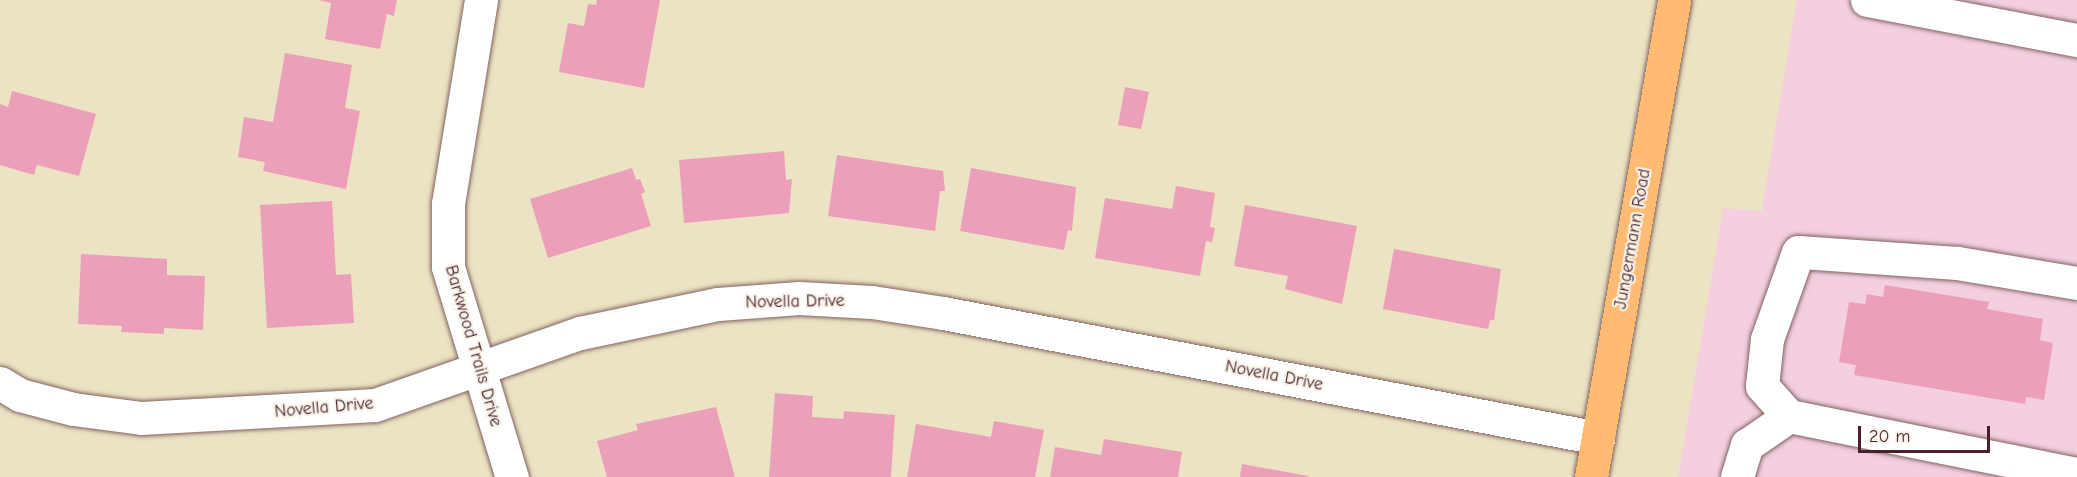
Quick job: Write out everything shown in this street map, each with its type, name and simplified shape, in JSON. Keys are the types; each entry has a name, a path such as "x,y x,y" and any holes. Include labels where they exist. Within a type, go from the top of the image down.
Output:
{"main road":[{"name":"Jungermann Road","path":"1591,477 1674,0"}],"street":[{"name":"Barkwood Trails Drive","path":"481,0 448,203 448,267 512,477"},
{"path":"1867,0 2077,40"},
{"path":"2077,283 1957,263 1798,252 1767,339 1762,386 1789,416 1992,467 2077,474"},
{"name":"Novella Drive","path":"0,383 20,395 73,409 141,418 236,415 375,405 580,333 718,304 799,298 872,302 1598,438"},
{"path":"1737,477 1747,446 1789,416"}],"shaded area":[{"path":"1797,0 2077,0 2077,477 1678,477 1723,208 1762,211"}],"building":[{"path":"319,0 397,0 394,16 387,14 380,49 325,39 331,3"},
{"path":"597,0 660,0 644,88 559,72 568,23 584,26 588,4 596,5"},
{"path":"285,53 352,65 345,108 360,111 346,189 263,171 265,162 238,157 244,117 273,122"},
{"path":"1125,87 1149,92 1141,129 1118,125"},
{"path":"12,91 96,114 79,176 37,165 34,175 0,165 0,104 8,107"},
{"path":"784,151 786,180 792,179 789,213 684,223 679,160"},
{"path":"837,155 943,171 945,191 940,191 935,231 828,216"},
{"path":"632,168 636,180 640,179 645,192 641,194 651,226 548,258 530,199"},
{"path":"971,168 1076,187 1072,231 1068,230 1064,250 960,231"},
{"path":"1176,186 1215,193 1210,227 1215,228 1212,242 1206,241 1200,276 1095,258 1105,198 1172,209"},
{"path":"332,201 336,275 351,274 354,323 267,328 260,205"},
{"path":"1245,205 1357,226 1342,304 1285,289 1288,276 1234,266"},
{"path":"1394,249 1501,269 1494,320 1490,320 1488,329 1383,309"},
{"path":"81,254 167,259 167,275 205,276 203,330 164,328 164,334 121,332 122,326 78,324"},
{"path":"1885,285 1989,302 1987,309 2043,319 2040,340 2053,343 2044,400 2026,397 2025,404 1854,375 1856,365 1839,362 1849,302 1865,304 1867,294 1883,297"},
{"path":"775,393 813,396 812,417 843,419 844,411 895,415 891,477 769,477"},
{"path":"716,407 735,477 607,477 597,441 638,430 636,424"},
{"path":"994,421 1044,430 1035,477 907,477 916,424 991,437"},
{"path":"1104,439 1182,452 1178,477 1050,477 1055,447 1101,455"},
{"path":"1242,464 1308,476 1308,477 1240,477"}]}
